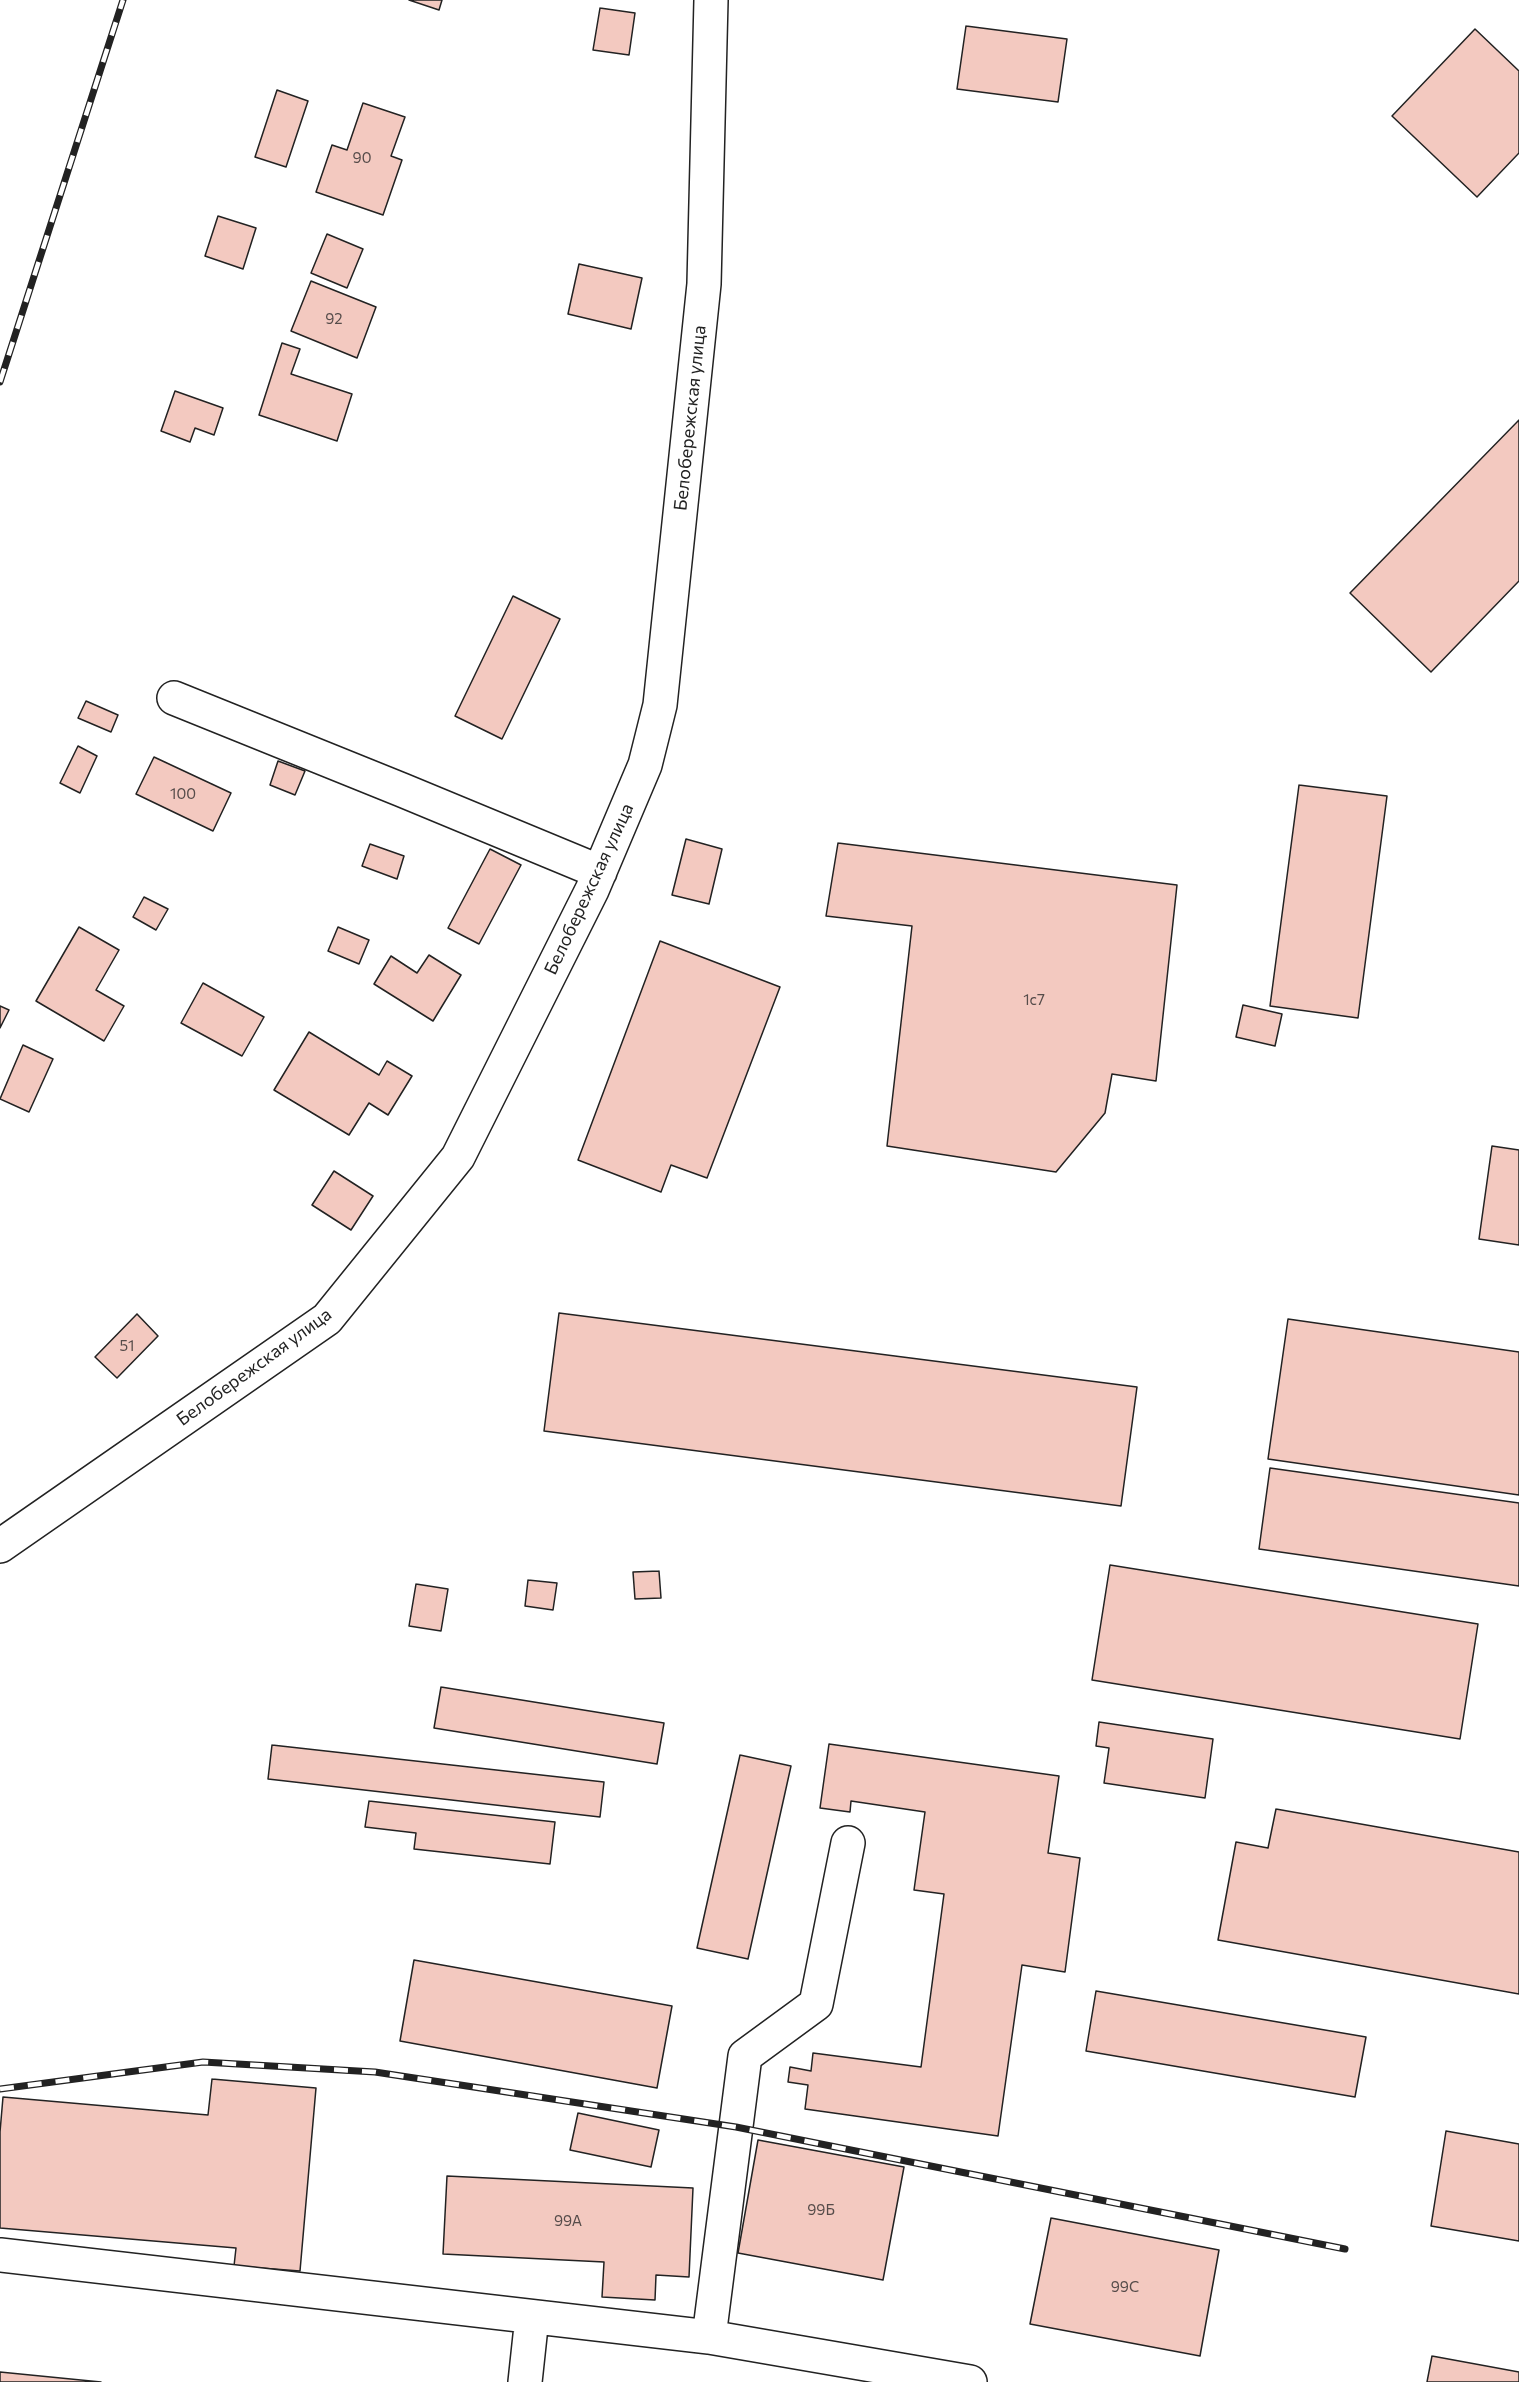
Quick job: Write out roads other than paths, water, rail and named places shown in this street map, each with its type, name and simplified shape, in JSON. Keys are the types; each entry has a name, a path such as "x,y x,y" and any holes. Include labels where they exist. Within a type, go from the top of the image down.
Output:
{"street":[{"name":"Белобережская улица","path":"0,1546 327,1319 458,1157 600,872 645,765 660,705 704,284 711,0"},
{"path":"174,698 600,872"},
{"path":"709,2337 745,2056 816,2004 848,1843"},
{"path":"0,2255 709,2337 970,2382"},
{"path":"525,2382 532,2317"}],"railway":[{"path":"0,382 123,0"},
{"path":"0,2089 203,2062 375,2072 736,2127 1345,2249"}]}
